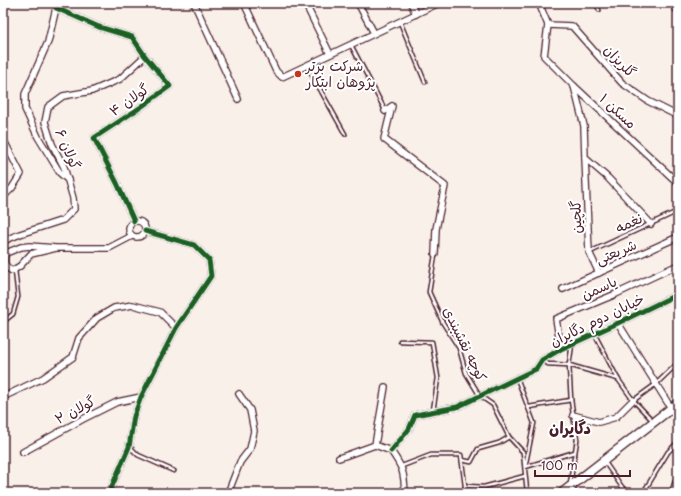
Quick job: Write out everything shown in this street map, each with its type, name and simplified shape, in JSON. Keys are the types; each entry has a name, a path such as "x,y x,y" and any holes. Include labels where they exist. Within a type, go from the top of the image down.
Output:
{"street":[{"path":"194,3 238,99"},
{"path":"244,3 276,71 282,77 439,3"},
{"path":"305,3 330,54"},
{"path":"358,3 374,34"},
{"path":"411,3 416,14"},
{"path":"538,3 548,25"},
{"path":"671,3 678,11"},
{"path":"56,6 48,42 25,94 25,110 38,137 60,173 68,180"},
{"name":"گولان ۴","path":"56,6 99,27 132,37 145,56 170,86 141,108 94,138 134,221"},
{"name":"مسکن ۱","path":"548,25 544,56 678,183"},
{"name":"گلریزان","path":"548,25 572,26 622,83 648,102 678,116"},
{"name":"گولان ۶","path":"3,241 63,220 74,209 73,198 64,167 52,144 45,122 48,107 63,96 92,91 120,79 145,56"},
{"name":"گلچین","path":"574,86 584,126 589,252 599,273"},
{"path":"385,111 392,106 384,139 445,186 436,229 435,254"},
{"path":"3,139 21,174 12,188 3,197"},
{"path":"585,158 608,178 651,224"},
{"path":"139,220 143,222 146,231 144,235 140,237 136,238 132,236 129,232 130,223 139,220"},
{"path":"109,493 129,447 134,416 141,396 176,328 211,276 209,260 194,245 146,231"},
{"path":"56,248 31,254 15,270 12,271 6,267 4,253 17,248 29,246 56,248 109,248 132,236"},
{"name":"شریعتی","path":"563,289 678,237"},
{"name":"یاسمن","path":"561,349 556,319 616,294 678,265"},
{"name":"خیابان دوم دگایران","path":"391,451 409,429 415,414 457,407 536,369 542,360 561,349 678,294"},
{"path":"3,398 43,378 73,357 79,338 97,318 114,308 133,305 160,312 176,328"},
{"path":"618,323 671,408"},
{"path":"375,445 385,387"},
{"path":"228,493 240,462 250,449 254,431 250,410 239,394"},
{"name":"گولان ۲","path":"23,452 117,402 141,396"},
{"path":"573,415 599,422 616,417 633,400"},
{"path":"562,493 678,403"},
{"path":"338,458 375,445 391,451 401,466 404,475 404,493"}],"lane":[{"path":"596,3 599,10"},
{"path":"400,22 425,82"},
{"path":"351,44 385,111"},
{"path":"307,65 345,134"},
{"name":"نغمه","path":"589,252 678,211"},
{"name":"کوچه نقشبندی","path":"435,254 429,292 443,322 458,348 466,373 480,396 493,405 509,437 523,452 526,491 535,493"},
{"path":"3,322 13,314 18,297 15,270"},
{"path":"595,333 618,379 633,400 653,422"},
{"path":"400,341 432,342 438,378 433,411"},
{"path":"572,344 569,365 571,400 577,440 570,487 577,493"},
{"path":"542,360 548,364 569,365 618,379"},
{"path":"633,400 656,384 678,363"},
{"path":"517,378 534,423 525,467 575,452"},
{"path":"529,407 571,400"},
{"path":"462,460 471,462 478,449 499,443 509,437"},
{"path":"643,493 668,452 678,442"},
{"path":"129,447 138,455 174,471"},
{"path":"401,466 431,455 461,455 466,493"},
{"path":"604,460 622,487 630,493"},
{"path":"465,486 484,487 525,476"},
{"path":"671,493 677,476"}],"cycle path":[{"path":"56,3 56,8 99,27 132,37 145,56 170,86 94,138 134,221"},
{"path":"109,493 129,447 134,416 141,397 176,328 211,276 209,260 194,245 145,231"},
{"path":"391,451 409,429 415,415 457,407 536,369 542,360 561,349 678,294"}],"place":[{"name":"شرکت برتر پژوهان ابتکار","path":"298,74"}],"district":[{"name":"دگایران","path":"570,428"}]}
